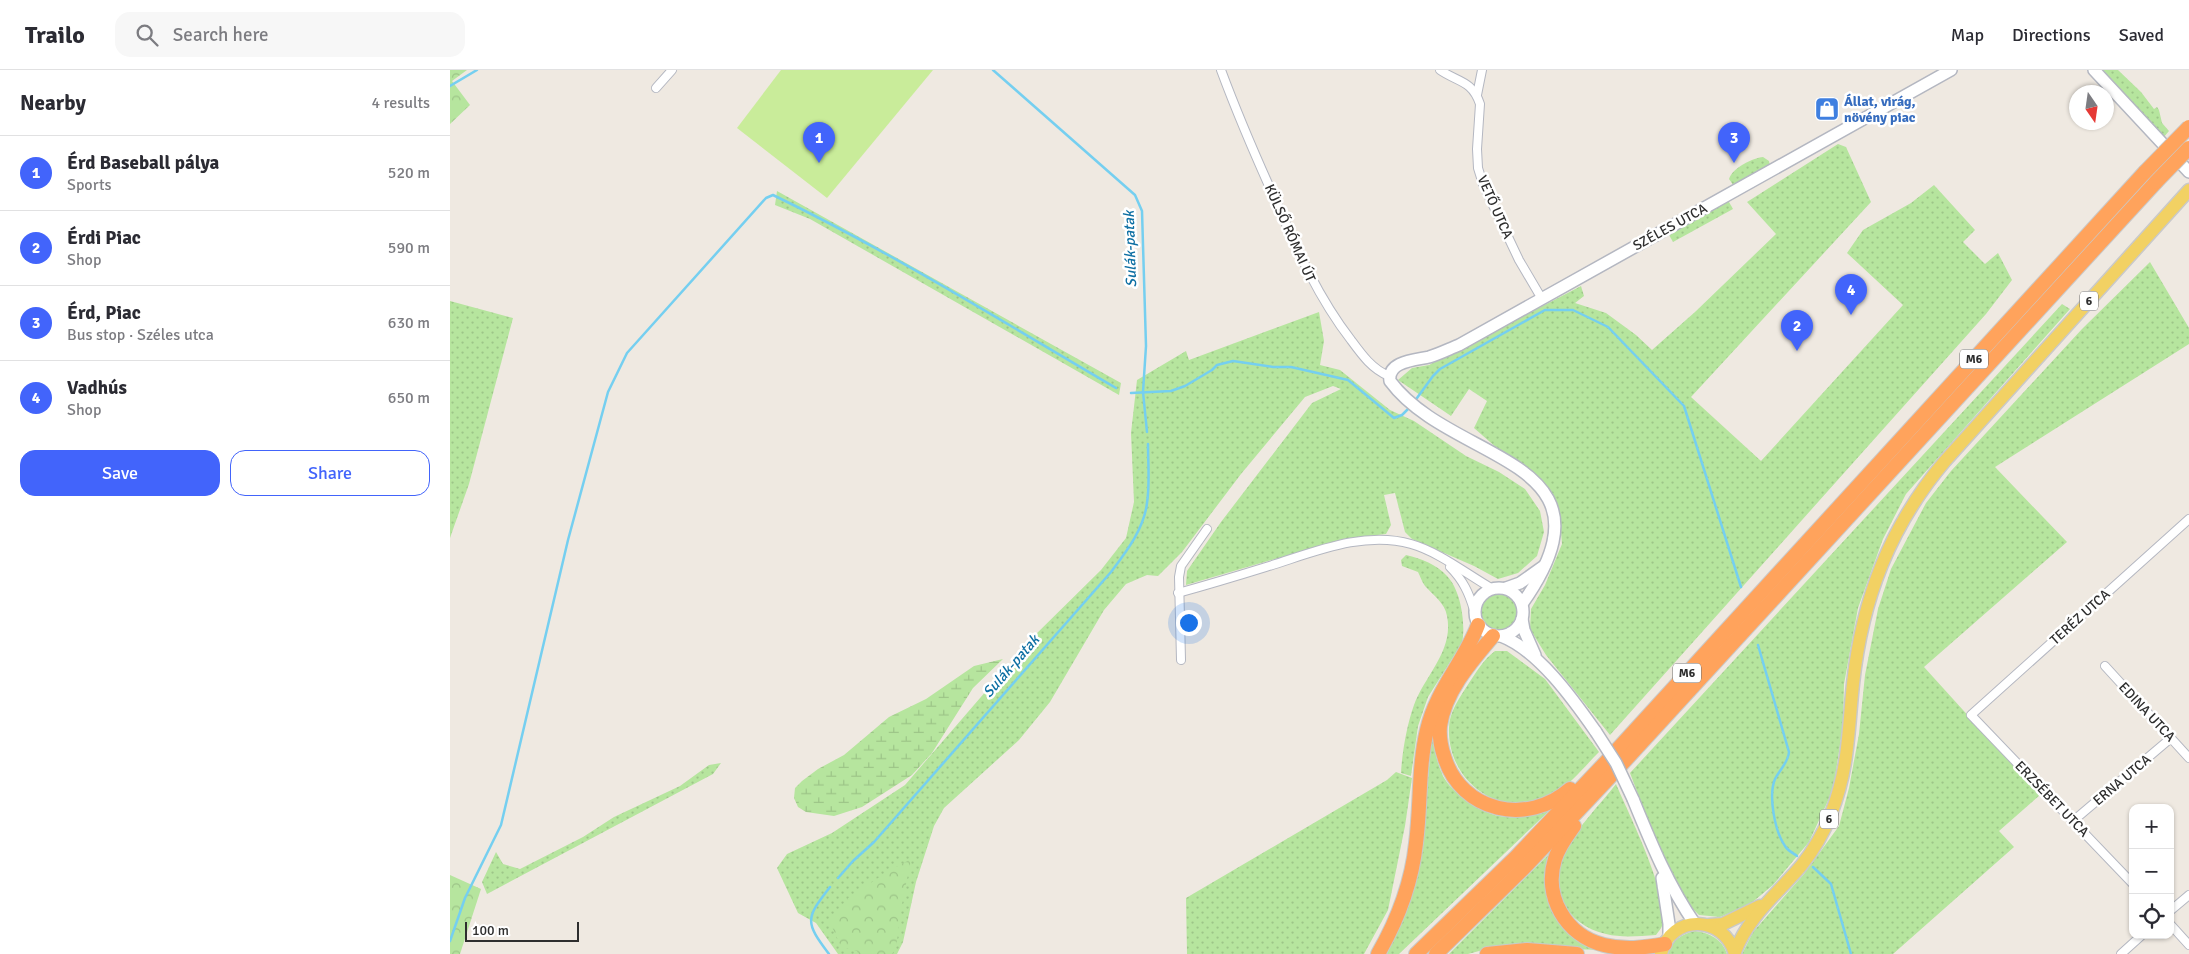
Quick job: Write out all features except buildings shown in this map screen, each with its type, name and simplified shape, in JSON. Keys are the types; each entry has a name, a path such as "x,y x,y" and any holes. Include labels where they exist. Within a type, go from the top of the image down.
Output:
{"highway":[{"name":"M6","path":"1416,954 1516,857 1605,762 2145,172 2189,127"},
{"name":"M6","path":"1436,954 1524,868 1610,778 2189,148"},
{"path":"1378,954 1399,909 1412,867 1416,844 1422,761 1430,717 1440,693 1471,643 1478,625"},
{"path":"1497,636 1478,653 1450,694 1442,718 1440,732 1443,753 1452,774 1460,786 1471,795 1492,806 1505,810 1526,809 1556,800 1584,775 1605,762"},
{"path":"1610,778 1558,851 1552,874 1554,899 1560,913 1571,927 1591,941 1602,945 1629,949 1665,945"},
{"path":"1487,954 1527,950 1578,954"}],"main road":[{"name":"6","path":"1735,953 1744,929 1810,854 1836,801 1846,766 1853,683 1867,606 1888,550 1913,502 1946,461 2189,190"},
{"name":"6","path":"1665,945 1681,928 1723,924 1766,902"},
{"name":"6","path":"1702,925 1725,935 1735,953"}],"street":[{"path":"656,88 672,70"},
{"name":"KÜLSŐ RÓMAI ÚT","path":"1221,70 1249,141 1308,275 1330,312 1358,349 1374,368 1389,376"},
{"path":"1440,70 1463,81 1477,95"},
{"name":"VETŐ UTCA","path":"1482,70 1477,95 1480,104 1478,168 1483,184 1519,260 1542,298"},
{"name":"SZÉLES UTCA","path":"1389,376 1398,365 1431,356 1459,345 1951,70"},
{"path":"2094,70 2189,172"},
{"path":"1389,376 1394,387 1425,413 1454,432 1514,464 1532,478 1541,487 1552,508 1555,528 1551,553 1542,575 1522,604 1522,619 1526,635 1537,659"},
{"name":"TERÉZ UTCA","path":"1971,715 2189,519"},
{"path":"1181,660 1178,577 1182,566 1208,529"},
{"path":"1178,593 1326,548 1355,542 1397,541 1420,548 1491,588 1506,588 1520,583 1545,565"},
{"path":"1443,560 1465,585 1478,625 1487,634 1512,640 1537,659 1596,732 1616,764 1633,799 1657,859 1666,892 1670,924 1665,945"},
{"path":"1474,610 1479,597 1491,588"},
{"path":"1506,588 1513,592 1522,604"},
{"path":"1497,636 1514,631 1522,619"},
{"name":"EDINA UTCA","path":"2104,666 2189,758"},
{"name":"ERZSÉBET UTCA","path":"1971,715 2129,880"},
{"name":"ERNA UTCA","path":"2073,821 2171,738"},
{"path":"1657,859 1675,892 1702,925"},
{"path":"2174,907 2189,894"},
{"path":"2174,928 2189,945"},
{"path":"2121,954 2138,939"}],"green space":[{"path":"450,70 467,70 452,81 470,105 450,124"},
{"path":"781,70 933,70 827,198 737,128"},
{"path":"2099,70 2118,70 2141,92 2154,109 2157,107 2162,123 2169,131 2163,138 2114,85"},
{"path":"1838,144 1846,147 1871,202 1691,397 1761,461 1903,305 1847,253 1863,230 1911,203 1934,185 1975,230 1963,242 1985,264 1998,253 2012,280 1986,314 1610,735 1546,655 1530,629 1531,609 1545,585 1562,544 1559,508 1545,484 1526,466 1498,449 1474,428 1487,401 1469,389 1451,416 1398,380 1412,368 1429,365 1581,286 1584,296 1575,303 1606,313 1636,335 1652,350 1695,312 1776,234 1747,202"},
{"path":"1763,157 1769,161 1770,166 1734,186 1729,179 1738,167"},
{"path":"777,191 1121,383 1119,395 810,219 775,205"},
{"path":"1725,202 1729,202 1733,209 1673,242 1669,235"},
{"path":"2150,262 2189,328 2189,344 1995,467 2067,542 1924,667 2040,795 1999,831 2014,847 1893,954 1742,954 1753,932 1804,874 1839,826 1849,788 1859,734 1865,675 1878,609 1891,569 1926,503 1951,471 2082,329"},
{"path":"450,301 513,318 469,484 450,538"},
{"path":"2062,304 2070,309 1906,494 1883,539 1858,608 1844,684 1843,726 1833,790 1809,842 1773,885 1749,905 1720,917 1699,915 1692,908 1661,855 1630,773"},
{"path":"1319,312 1324,341 1320,365 1340,370 1390,410 1414,421 1466,456 1499,472 1525,489 1540,511 1544,532 1537,556 1518,573 1498,579 1474,566 1412,539 1405,532 1395,493 1384,495 1391,525 1386,534 1343,539 1186,585 1187,571 1221,522 1312,403 1341,389 1333,386 1305,397 1241,474 1182,552 1158,576 1147,575 1126,584 1104,610 1050,702 1019,740 944,808 934,826 916,882 903,942 897,954 838,954 816,923 798,913 777,868 787,854 832,833 905,785 1030,640 1101,570 1126,538 1134,502 1131,433 1137,380 1186,351 1189,360"},
{"path":"1406,555 1428,562 1447,576 1456,590 1463,618 1462,643 1428,697 1418,726 1411,776 1401,773 1409,721 1419,694 1443,652 1448,629 1446,611 1441,603 1425,586 1418,572 1402,566 1401,560"},
{"path":"1499,594 1512,600 1518,613 1512,626 1499,632 1486,626 1480,613 1486,600"},
{"path":"1495,651 1507,651 1545,679 1599,752 1560,790 1535,802 1517,804 1499,801 1482,793 1468,781 1458,766 1451,748 1449,722 1453,710 1478,670"},
{"path":"1003,659 973,688 932,753 912,775 862,807 834,816 806,812 798,807 794,798 795,788 802,781 818,769 844,755 889,717 926,699 974,666"},
{"path":"1432,735 1436,756 1443,776 1453,789 1467,801 1484,811 1505,817 1524,816 1549,811 1399,954 1387,954 1401,921 1422,845"},
{"path":"721,763 713,774 487,894 482,882 496,852 503,864 520,869 583,837 614,817 680,786 709,765"},
{"path":"1396,772 1412,778 1405,826 1388,910 1364,954 1187,954 1186,898 1387,780"},
{"path":"1616,784 1647,855 1660,895 1663,912 1662,926 1656,935 1618,936 1592,929 1580,923 1571,914 1564,904 1560,892 1558,879 1565,852 1582,825"},
{"path":"1551,852 1545,872 1545,884 1546,894 1553,912 1564,929 1579,941 1604,950 1494,947 1468,954 1449,954"},
{"path":"911,859 901,909 896,948 892,954 858,954 857,951 841,947 830,922 847,899 887,872"},
{"path":"450,875 481,889 460,954 450,954"},
{"path":"1695,931 1706,933 1715,938 1722,944 1727,954 1667,954 1678,938"}],"waterway":[{"name":"Sulák-patak","path":"450,86 477,70"},
{"name":"Sulák-patak","path":"993,70 1135,195 1142,211 1146,346 1143,392 1147,432"},
{"path":"450,941 465,898 501,825 568,540 608,392 627,353 766,198 773,195 860,240 1116,388"},
{"path":"1417,398 1440,369 1545,310 1573,310 1608,327 1684,406 1741,587"},
{"path":"1131,393 1171,391 1185,386 1217,365 1233,361 1273,367 1291,367 1348,380 1394,418 1402,415 1409,408"},
{"name":"Sulák-patak","path":"838,878 874,842 1123,556 1134,540 1145,513 1148,489 1148,444"},
{"path":"1758,645 1789,752 1775,779 1772,804 1781,840 1797,856"},
{"path":"1813,867 1831,884 1851,954"},
{"name":"Sulák-patak","path":"829,954 816,935 811,921 816,906 830,887"}],"place":[{"name":"Állat, virág, növény piac","path":"1827,109"},
{"name":"Érd Baseball pálya","path":"819,163"},
{"name":"Érd, Piac","path":"1734,163"},
{"name":"Vadhús","path":"1851,315"},
{"name":"Érdi Piac","path":"1797,351"}]}
